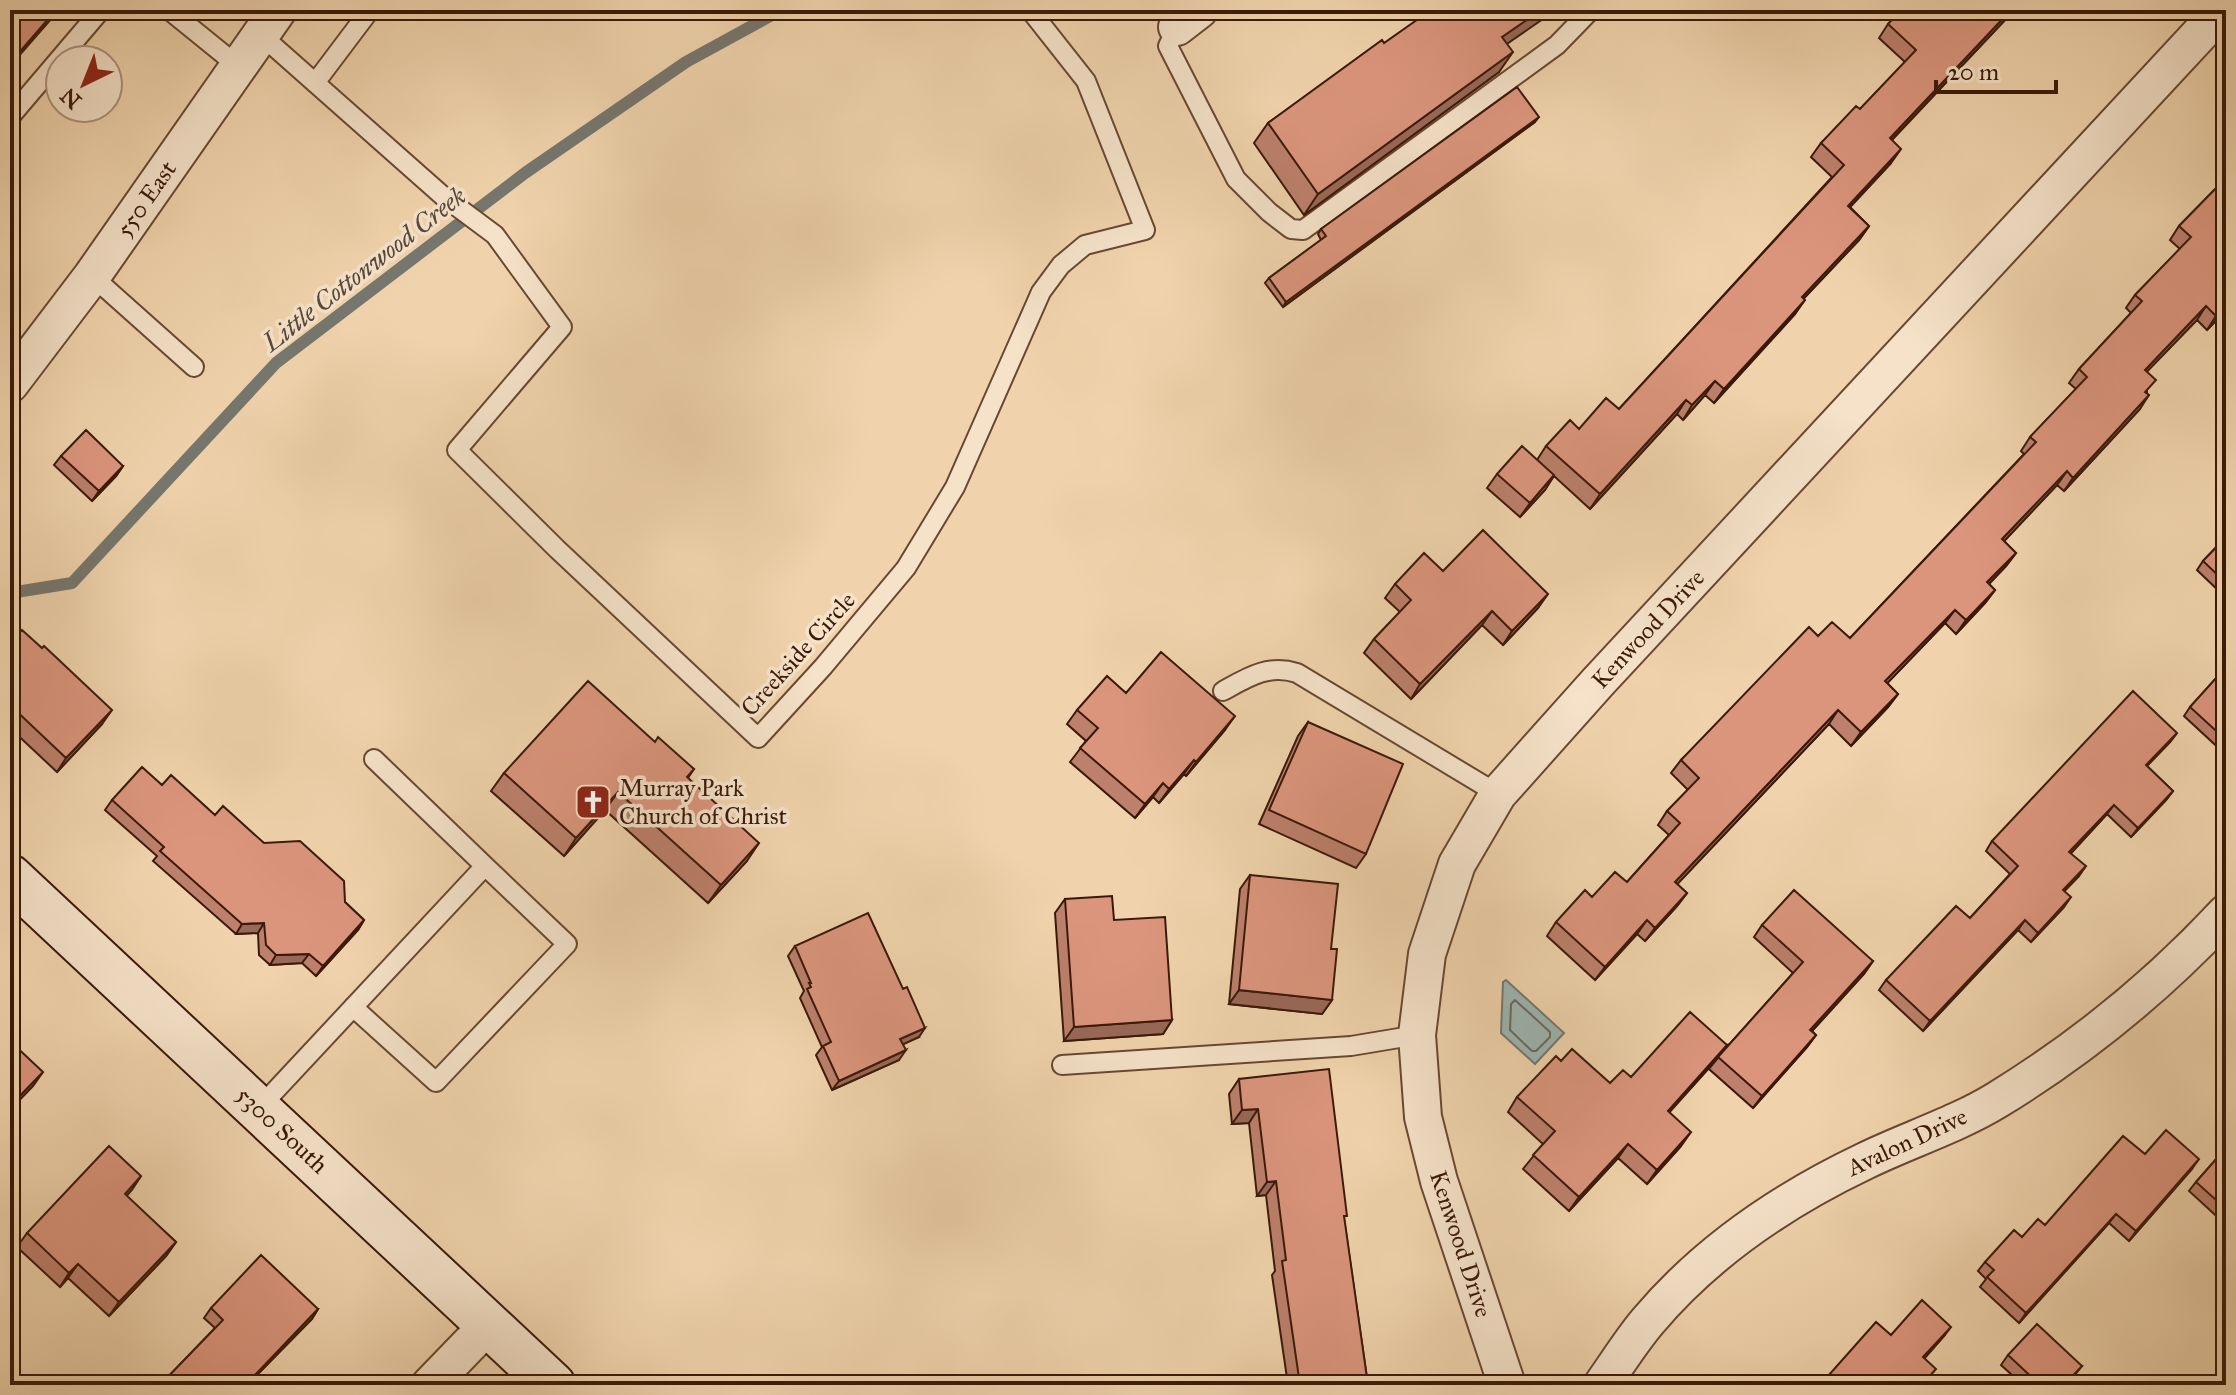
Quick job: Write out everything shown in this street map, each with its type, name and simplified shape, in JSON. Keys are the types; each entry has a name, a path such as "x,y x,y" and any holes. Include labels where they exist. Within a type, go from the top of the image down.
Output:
{"main road":[{"name":"5300 South","path":"10,877 553,1385"}],"street":[{"name":"Kenwood Drive","path":"1507,1385 1439,1181 1423,1117 1417,1035 1427,954 1457,864 1498,794 1598,682 2222,10"},
{"name":"550 East","path":"16,363 92,276 270,22"},
{"name":"Avalon Drive","path":"1602,1385 1647,1322 1683,1283 1724,1247 1781,1205 1863,1162 1994,1102 2072,1051 2159,981 2226,913"},
{"path":"430,1385 489,1324"}],"lane":[{"path":"10,117 101,10"},
{"path":"169,10 238,66"},
{"path":"315,83 370,10"},
{"name":"Creekside Circle","path":"270,22 315,83 444,197 495,235 562,327 457,450 758,738 823,667 906,568 955,487 1041,292 1061,265 1085,245 1145,230 1086,81 1030,10"},
{"path":"1188,18 1168,46 1236,179 1291,229 1303,230 1557,45 1591,10"},
{"path":"92,276 194,367"},
{"path":"1223,691 1256,673 1284,669 1297,673 1498,794"},
{"path":"353,1007 436,1082 567,944 374,759"},
{"path":"259,1108 485,866"},
{"path":"1062,1065 1351,1046 1417,1035"}],"water":[{"path":"1506,980 1564,1033 1535,1064 1501,1033 1503,982"}],"building":[{"path":"10,10 56,10 10,63"},
{"path":"1431,10 1541,10 1502,37 1513,52 1318,194 1268,123 1382,40 1384,43"},
{"path":"1901,10 2011,10 1890,138 1901,149 1848,206 1869,226 1802,297 1805,300 1724,389 1715,381 1692,405 1686,400 1600,494 1546,446 1570,420 1579,429 1606,398 1619,409 1844,165 1821,143 1856,106 1860,109 1916,50 1888,24"},
{"path":"1517,87 1539,117 1286,302 1269,278 1326,236 1321,229"},
{"path":"2226,178 2226,306 2216,316 2206,306 2145,370 2156,380 2145,392 2149,395 2073,478 2067,471 2002,539 2016,553 1987,582 1995,590 1966,620 1955,610 1885,681 1898,694 1861,732 1838,710 1675,882 1687,893 1655,928 1647,920 1605,967 1556,922 1585,890 1592,897 1615,872 1627,882 1680,823 1667,811 1699,778 1681,760 1809,627 1818,636 1832,622 1850,638 2036,442 2030,437 2087,377 2079,369 2142,301 2135,295 2191,237 2179,226"},
{"path":"86,430 123,466 99,491 61,456"},
{"path":"1522,446 1554,475 1530,503 1497,474"},
{"path":"1483,530 1548,594 1512,631 1492,611 1420,684 1374,639 1411,600 1395,584 1424,553 1443,571"},
{"path":"2226,537 2226,583 2203,561"},
{"path":"22,630 42,648 44,646 112,710 66,758 10,705 10,643"},
{"path":"1161,652 1235,716 1169,789 1163,783 1145,804 1080,748 1098,728 1077,710 1107,676 1126,693"},
{"path":"2226,667 2226,740 2190,707"},
{"name":"Murray Park Church of Christ","path":"588,681 655,742 658,737 694,769 687,777 759,843 721,885 618,792 576,838 504,773"},
{"path":"2133,691 2177,733 2146,765 2173,791 2138,828 2114,805 2069,852 2086,866 2063,890 2071,897 2038,933 2025,920 1930,1021 1886,980 1956,906 1970,918 2018,866 1992,841"},
{"path":"1308,722 1403,764 1366,854 1269,810"},
{"path":"142,767 162,785 171,775 215,815 223,806 264,843 300,841 344,881 345,902 364,920 323,966 309,954 276,955 266,945 264,923 242,924 160,851 164,847 112,800"},
{"path":"1250,875 1338,884 1331,949 1337,949 1332,1000 1239,990"},
{"path":"1794,890 1873,961 1810,1030 1816,1035 1762,1096 1718,1057 1803,962 1762,925"},
{"path":"1112,896 1114,920 1165,917 1172,1020 1074,1027 1065,899"},
{"path":"868,913 925,1028 900,1039 906,1050 839,1081 823,1046 831,1042 807,989 811,983 795,946"},
{"path":"1690,1012 1727,1045 1668,1111 1691,1132 1657,1170 1628,1144 1579,1197 1533,1155 1555,1131 1517,1097 1556,1056 1561,1061 1572,1049 1610,1083 1623,1070 1631,1077"},
{"path":"10,1041 43,1072 10,1106"},
{"path":"1329,1069 1347,1216 1344,1216 1368,1385 1300,1385 1282,1261 1286,1260 1276,1181 1267,1182 1258,1109 1242,1110 1239,1079"},
{"path":"2166,1130 2199,1159 2136,1231 2116,1214 2026,1313 1987,1277 1994,1270 1985,1262 2014,1230 2022,1237 2038,1219 2045,1225 2123,1136 2145,1154"},
{"path":"109,1146 141,1176 125,1194 176,1242 119,1302 78,1264 69,1273 27,1233"},
{"path":"2226,1148 2226,1209 2196,1182"},
{"path":"261,1255 318,1309 252,1378 259,1385 160,1385 223,1320 211,1308"},
{"path":"1922,1300 1951,1327 1923,1357 1936,1369 1922,1385 1898,1385 1892,1379 1886,1385 1820,1385 1876,1322 1891,1335"},
{"path":"2037,1324 2082,1366 2064,1385 2040,1385 2008,1355"}],"waterway":[{"name":"Little Cottonwood Creek","path":"10,593 72,583 276,363 525,173 686,62 781,10"}],"place":[{"name":"Murray Park Church of Christ","path":"593,802"}]}
